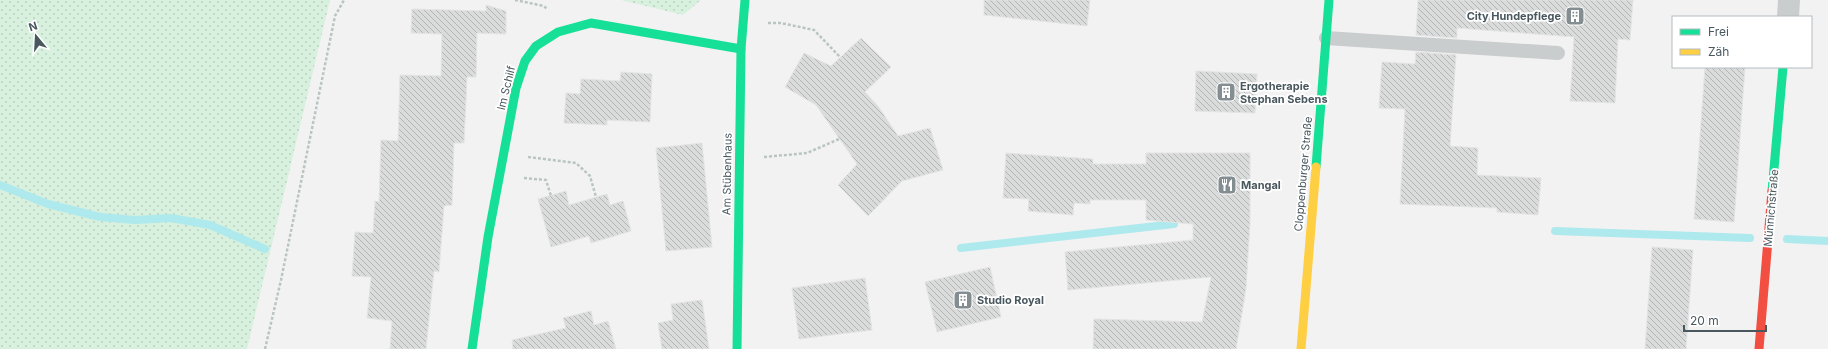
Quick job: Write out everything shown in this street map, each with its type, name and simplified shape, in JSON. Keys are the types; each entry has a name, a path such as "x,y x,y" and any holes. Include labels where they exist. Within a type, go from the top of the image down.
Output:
{"street":[{"name":"Am Stübenhaus","path":"737,349 741,49 745,0"},
{"name":"Cloppenburger Straße","path":"1301,349 1329,0"},
{"path":"1788,16 1789,0"},
{"name":"Im Schilf","path":"472,349 480,281 499,176 521,72 530,53 547,37 569,27 591,23 741,49"},
{"name":"Münnichstraße","path":"1759,349 1784,68"}],"lane":[{"path":"1326,38 1558,53"}],"path":[{"path":"265,349 281,280 335,16 344,0"},
{"path":"743,24 781,23 814,30 840,57"},
{"path":"739,159 807,153 840,139"},
{"path":"504,154 576,163 590,176 596,197"},
{"path":"499,176 546,180 551,196"}],"green space":[{"path":"0,0 330,0 247,349 0,349"},
{"path":"621,0 701,0 683,15"}],"building":[{"path":"984,0 1090,0 1087,26 984,15"},
{"path":"1418,0 1633,0 1630,40 1618,39 1615,103 1570,101 1574,37 1457,28 1457,38 1416,35"},
{"path":"486,5 506,11 506,34 477,33 476,77 467,77 464,143 454,143 452,205 444,206 439,272 434,271 426,349 390,349 392,321 367,318 371,277 352,276 355,232 373,233 375,201 379,202 381,140 398,141 400,75 441,76 442,34 411,33 412,9 486,11"},
{"path":"861,38 891,67 865,92 878,106 898,136 930,128 943,170 902,181 868,216 838,185 857,164 816,105 785,87 804,53 831,66"},
{"path":"1416,52 1456,55 1450,146 1478,148 1477,175 1541,178 1538,215 1497,212 1497,208 1400,204 1405,109 1379,108 1382,62 1415,64"},
{"path":"1705,68 1745,68 1734,222 1694,219"},
{"name":"Ergotherapie Stephan Sebens","path":"1196,71 1257,74 1255,113 1195,111"},
{"path":"621,72 652,74 650,122 607,120 607,125 564,123 566,93 580,94 581,79 620,81"},
{"path":"702,143 712,247 666,251 656,148"},
{"path":"1006,153 1093,159 1093,164 1146,164 1146,153 1250,153 1250,223 1246,289 1236,349 1093,349 1094,319 1202,322 1211,277 1068,290 1065,252 1193,240 1193,224 1146,220 1146,200 1090,200 1090,204 1074,203 1073,215 1028,211 1029,199 1003,198"},
{"path":"566,191 569,205 607,194 610,205 623,201 631,231 591,243 589,236 551,247 538,199"},
{"path":"1652,247 1693,250 1686,349 1645,349"},
{"name":"Studio Royal","path":"990,267 1001,317 937,332 925,282"},
{"path":"865,278 872,330 799,339 792,288"},
{"path":"702,300 709,349 662,349 658,323 673,320 671,304"},
{"path":"591,311 594,325 608,321 616,349 513,349 512,340 566,328 563,318"}],"waterway":[{"path":"0,185 48,204 100,217 135,220 171,218 210,225 265,249"},
{"path":"961,248 1174,224"},
{"path":"1555,231 1750,238"},
{"path":"1787,239 1828,241"}],"traffic: fast":[{"path":"737,349 741,49 745,0"},
{"path":"1316,167 1329,0"},
{"path":"472,349 488,237 516,88 525,61 536,46 558,32 591,23 741,49"},
{"path":"1772,191 1783,68"}],"traffic: slow":[{"path":"1301,349 1316,167"}],"traffic: jam":[{"path":"1759,349 1772,191"}],"place":[{"name":"City Hundepflege","path":"1575,16"},
{"name":"Ergotherapie Stephan Sebens","path":"1226,92"},
{"name":"Mangal","path":"1227,185"},
{"name":"Studio Royal","path":"963,300"}]}
